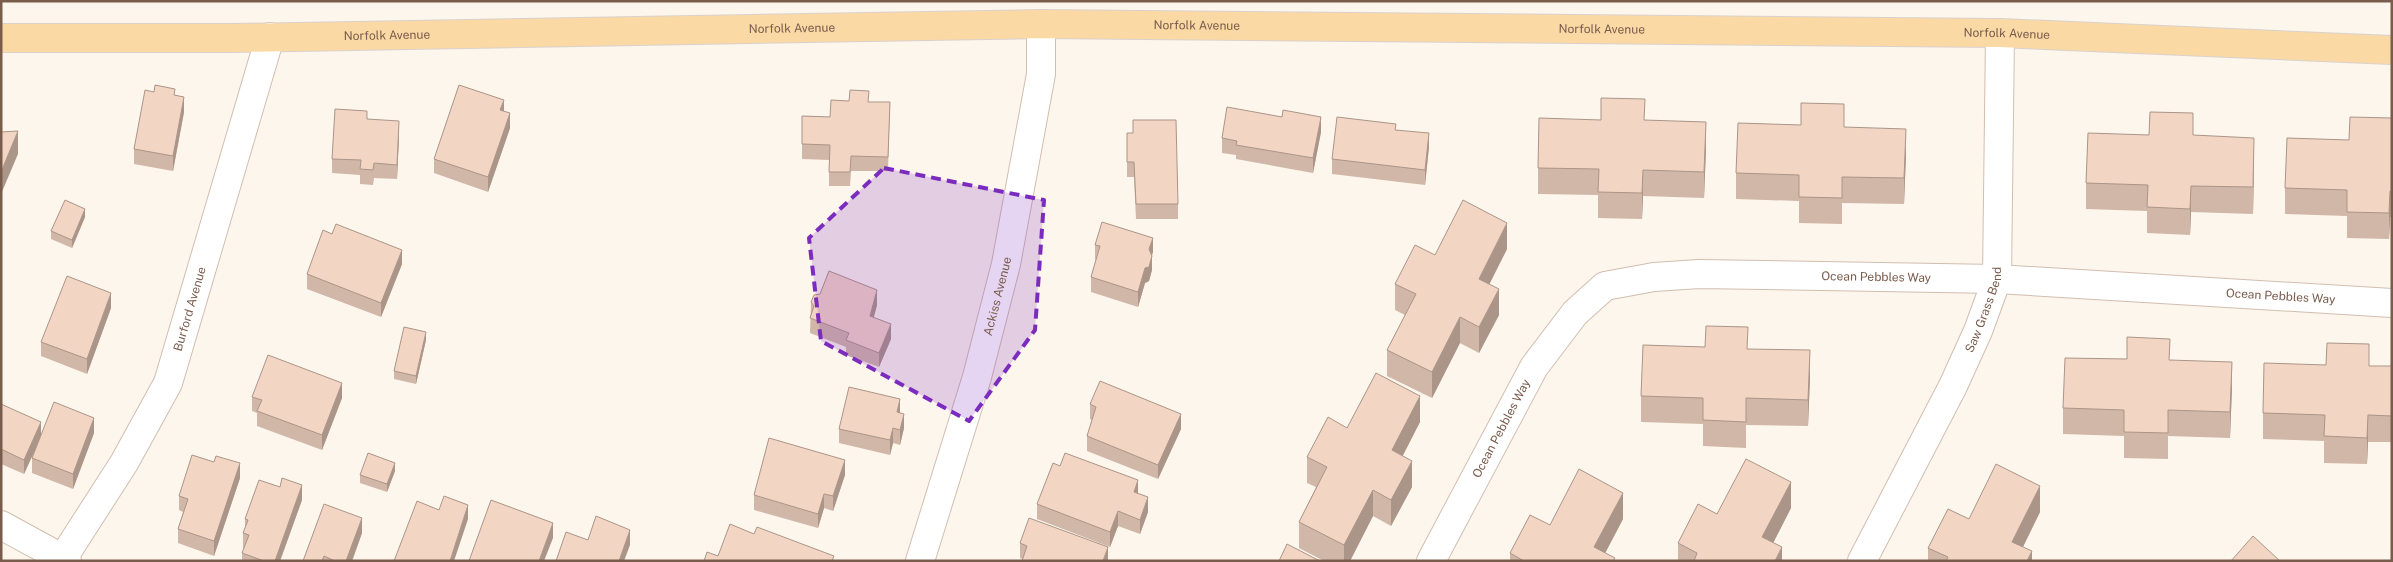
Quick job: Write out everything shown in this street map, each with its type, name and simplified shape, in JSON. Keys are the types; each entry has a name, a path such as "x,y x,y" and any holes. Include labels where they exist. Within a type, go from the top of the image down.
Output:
{"main road":[{"name":"Norfolk Avenue","path":"1,38 270,37 1041,24 2000,32 2392,50"}],"street":[{"name":"Ackiss Avenue","path":"920,561 977,377 1006,264 1041,74 1041,24"},
{"name":"Saw Grass Bend","path":"1862,561 1953,386 1978,331 1997,279 2000,32"},
{"name":"Burford Avenue","path":"64,560 124,463 168,383 270,37"},
{"name":"Ocean Pebbles Way","path":"1431,561 1534,367 1575,313 1605,286 1654,277 1699,274 1997,279 2392,303"},
{"path":"1,525 64,560"}],"highlighted area":[{"path":"884,168 1044,200 1035,330 969,421 821,341 809,238"}],"building":[{"path":"155,85 175,89 174,95 184,97 173,156 134,149 145,90 154,92"},
{"path":"459,85 504,100 500,110 510,113 488,177 434,159"},
{"path":"850,90 869,91 868,102 890,102 888,157 851,156 850,172 829,172 830,145 802,144 802,116 830,117 831,100 849,101"},
{"path":"1601,98 1645,99 1644,120 1706,122 1704,172 1643,170 1642,193 1598,192 1599,169 1538,168 1539,118 1601,120"},
{"path":"1801,103 1844,104 1844,127 1906,129 1904,178 1842,177 1842,198 1799,197 1799,175 1736,173 1738,123 1801,125"},
{"path":"1227,107 1282,117 1283,110 1321,117 1313,158 1236,145 1237,141 1222,138"},
{"path":"335,109 367,111 367,119 399,121 397,165 374,163 373,170 360,169 361,160 332,159"},
{"path":"2150,112 2193,113 2193,135 2254,138 2253,187 2191,186 2190,209 2147,207 2148,185 2086,183 2088,133 2149,135"},
{"path":"1337,117 1396,124 1395,130 1429,133 1425,170 1332,159"},
{"path":"2350,117 2392,118 2392,191 2390,191 2389,213 2347,212 2347,190 2285,188 2287,138 2349,140"},
{"path":"1133,120 1176,120 1178,204 1136,204 1134,162 1127,162 1127,133 1133,133"},
{"path":"18,131 1,172 1,132"},
{"path":"65,200 85,209 72,240 51,231"},
{"path":"1463,200 1507,223 1479,279 1499,289 1479,327 1460,317 1432,372 1387,350 1416,294 1395,284 1415,245 1435,255"},
{"path":"1102,222 1153,238 1149,249 1152,256 1149,267 1145,268 1138,292 1091,277 1100,246 1095,245"},
{"path":"336,224 402,250 381,303 307,274 323,230 332,234"},
{"path":"829,271 877,290 870,316 891,324 879,353 846,340 849,333 810,318 814,306 811,302 814,295 820,294"},
{"path":"67,276 111,293 87,359 41,342"},
{"path":"1706,326 1748,327 1747,349 1810,350 1808,400 1746,398 1746,422 1703,420 1703,398 1641,396 1643,345 1705,347"},
{"path":"404,327 426,332 416,376 394,371"},
{"path":"2127,337 2170,339 2169,360 2232,362 2230,412 2168,410 2168,433 2124,432 2124,410 2063,408 2065,358 2127,359"},
{"path":"2327,343 2369,344 2369,366 2392,366 2392,416 2368,415 2367,438 2324,436 2325,415 2263,413 2264,363 2326,365"},
{"path":"268,355 342,383 322,435 257,411 262,400 252,397"},
{"path":"1376,373 1420,396 1392,450 1412,461 1391,500 1373,490 1344,545 1299,522 1327,467 1307,457 1328,417 1347,428"},
{"path":"1100,381 1181,414 1158,465 1087,436 1096,407 1090,404"},
{"path":"849,387 900,399 897,412 904,414 900,430 893,428 890,440 839,429"},
{"path":"54,402 94,418 73,474 32,458"},
{"path":"1,404 41,422 24,460 1,449"},
{"path":"769,438 845,460 833,496 824,494 818,514 754,495"},
{"path":"368,453 395,463 387,484 360,475"},
{"path":"1065,453 1138,480 1134,492 1148,497 1140,520 1118,511 1110,532 1037,504 1053,463 1060,466"},
{"path":"192,455 214,462 216,456 240,463 214,541 178,529 188,499 179,496"},
{"path":"1746,459 1791,482 1762,537 1782,547 1775,561 1694,561 1697,553 1678,543 1698,504 1717,514"},
{"path":"1996,464 2040,486 2012,542 2032,551 2027,561 1946,561 1948,557 1928,548 1948,509 1969,519"},
{"path":"1579,469 1623,493 1594,547 1615,558 1613,561 1524,561 1510,553 1530,515 1550,525"},
{"path":"282,478 302,485 275,561 264,561 242,553 249,535 243,533 248,520 245,519 259,480 280,487"},
{"path":"444,496 468,505 450,561 394,561 417,501 439,510"},
{"path":"491,500 553,523 539,561 469,561"},
{"path":"324,504 362,518 346,561 335,561 324,556 322,561 303,561"},
{"path":"596,516 630,530 619,561 556,561 566,532 588,540"},
{"path":"1029,518 1108,547 1103,561 1022,561 1027,546 1020,543"},
{"path":"730,524 754,534 757,527 834,556 832,561 704,561 707,552 718,556"},
{"path":"2253,536 2280,561 2231,561"},
{"path":"1287,544 1320,561 1279,561"}]}
